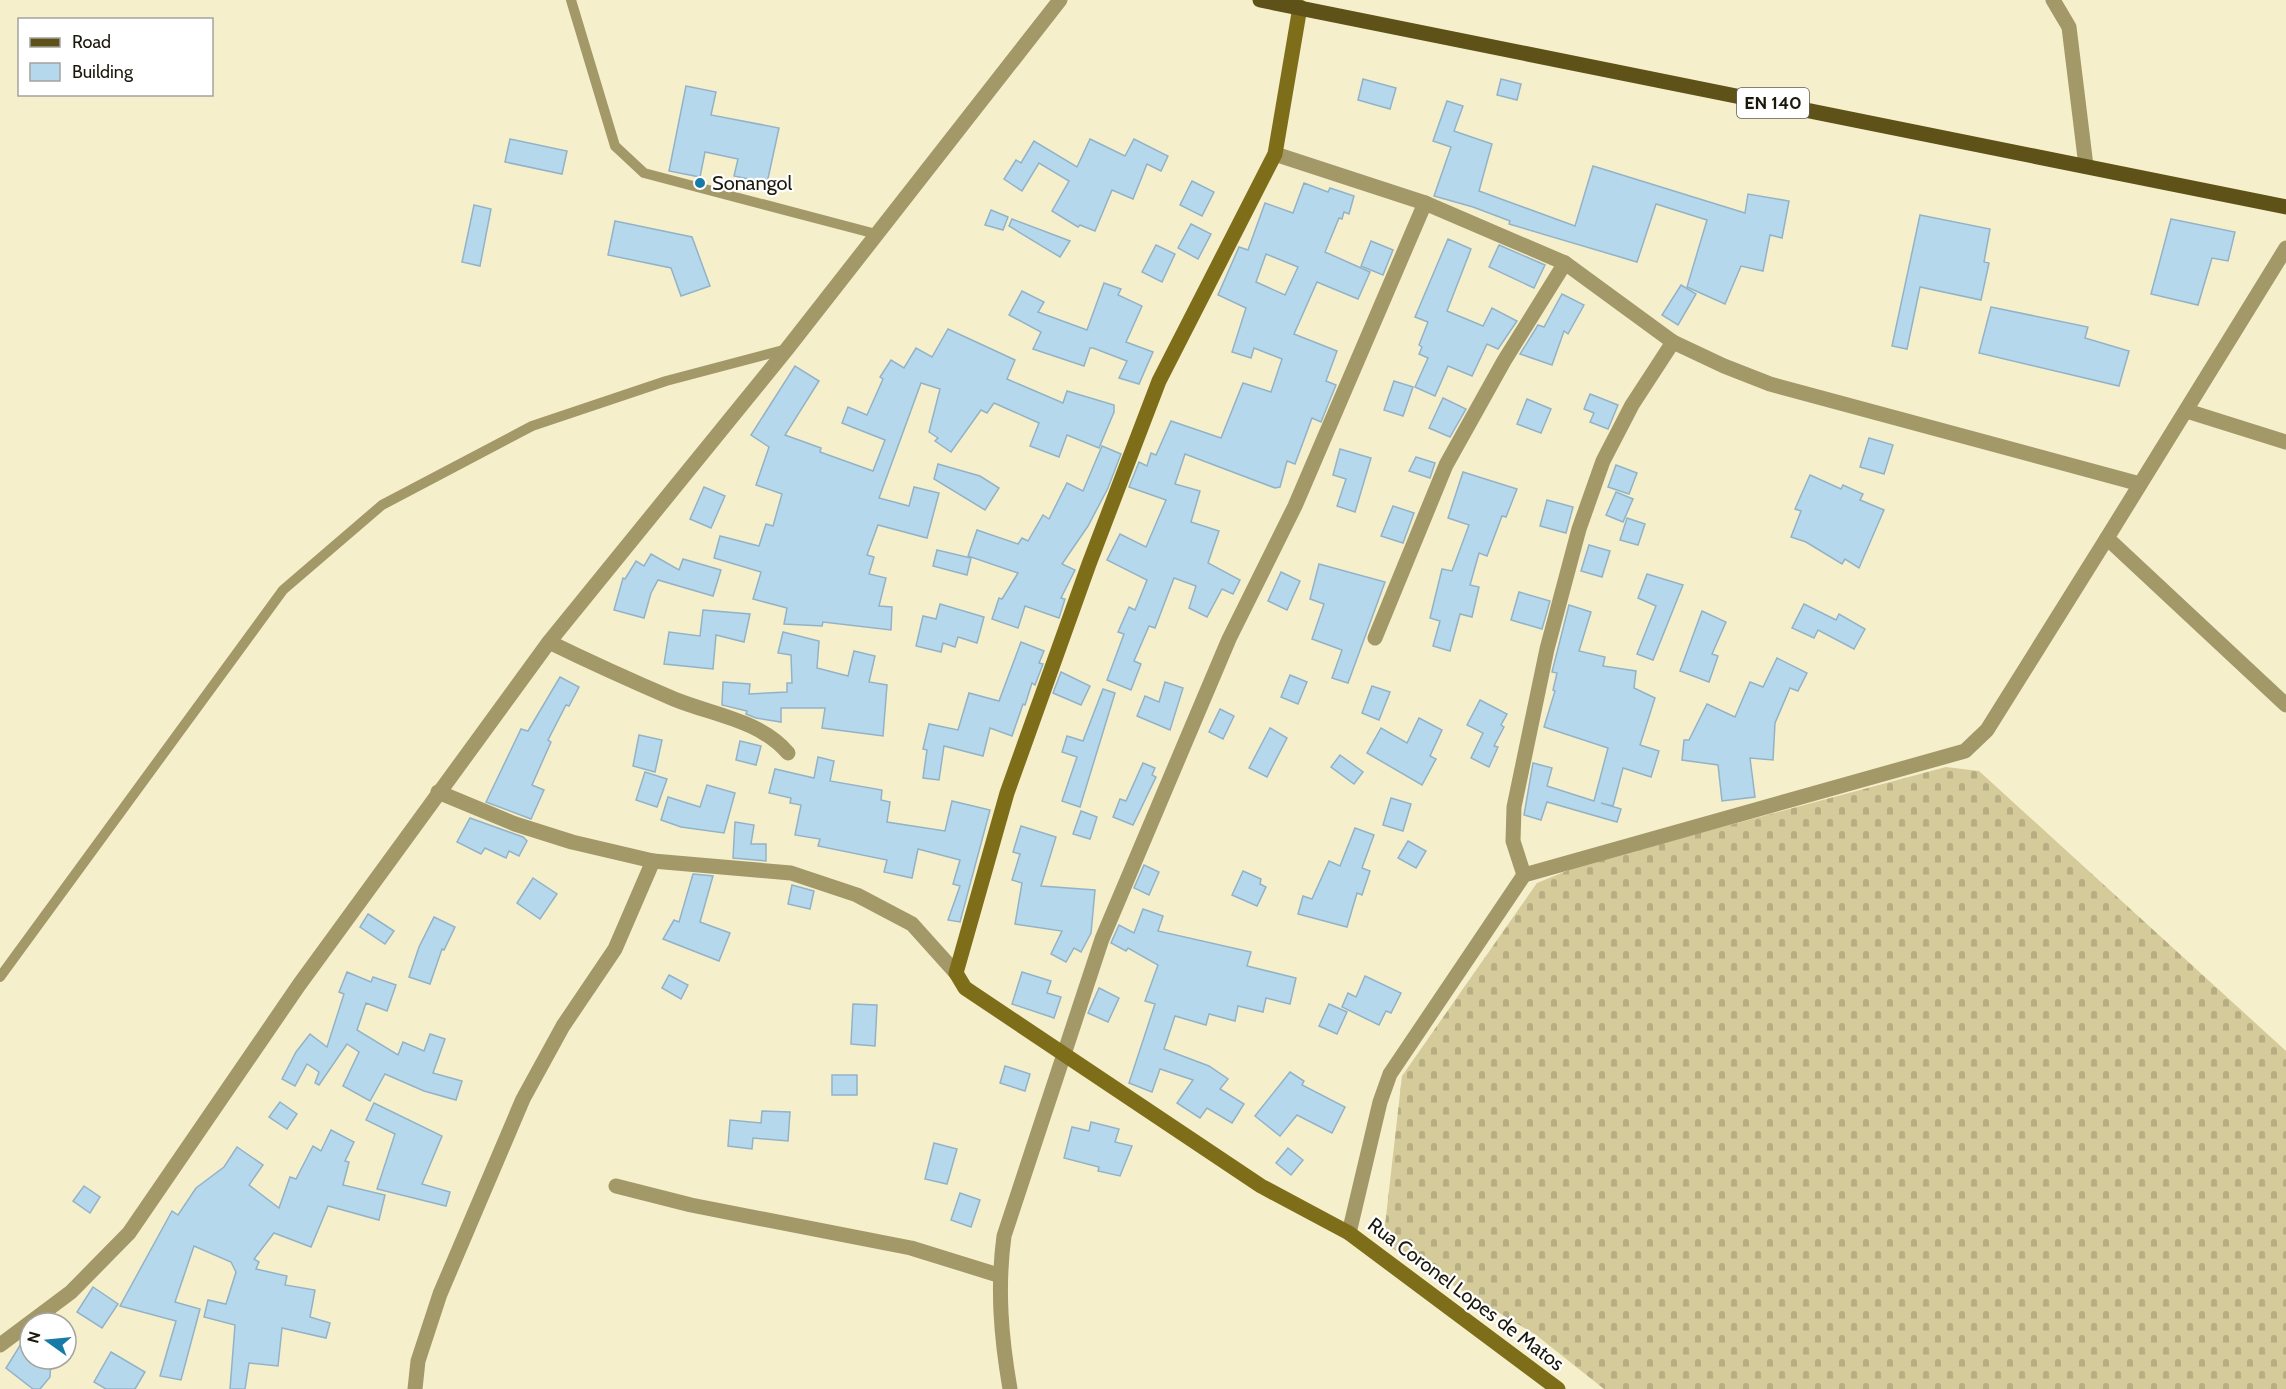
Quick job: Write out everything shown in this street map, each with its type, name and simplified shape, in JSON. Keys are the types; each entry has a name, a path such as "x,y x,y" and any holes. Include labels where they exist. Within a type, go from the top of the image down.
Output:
{"main road":[{"name":"EN 140","path":"1260,0 1300,4 2286,207"}],"street":[{"path":"0,1345 71,1292 129,1233 299,985 549,642 787,349 1060,0"},
{"path":"2054,0 2069,27 2086,166"},
{"path":"956,973 1007,793 1089,564 1159,381 1275,154 1300,4"},
{"path":"1275,154 1425,203 1565,263 1673,342 1770,384 2140,484"},
{"path":"1010,1389 1003,1345 999,1275 1004,1236 1102,939 1230,639 1295,506 1425,203"},
{"path":"1349,1233 1380,1102 1390,1074 1524,874 1965,751 1987,730 2286,248"},
{"path":"1375,638 1446,465 1504,361 1565,263"},
{"path":"1524,874 1513,842 1514,807 1547,649 1579,529 1603,461 1617,433 1632,405 1673,342"},
{"path":"2187,411 2286,442"},
{"path":"2107,538 2286,705"},
{"path":"549,642 677,700 760,729 776,738 788,753"},
{"path":"438,792 515,824 572,842 653,861 791,873 857,895 912,924 956,973"},
{"path":"415,1389 418,1361 440,1294 523,1099 563,1026 615,949 653,861"},
{"name":"Rua Coronel Lopes de Matos","path":"956,973 964,988 1064,1056 1261,1186 1349,1233 1558,1389"},
{"path":"616,1186 691,1205 912,1248 999,1275"}],"lane":[{"path":"571,0 615,146 644,173 876,234"},
{"path":"0,977 283,590 382,505 532,426 666,381 787,349"}],"green space":[{"path":"1946,767 1979,771 2286,1051 2286,1389 1604,1389 1536,1335 1383,1243 1402,1076 1537,883 1581,865"}],"building":[{"path":"1363,79 1396,88 1390,109 1358,100"},
{"path":"1501,79 1521,84 1517,100 1497,95"},
{"path":"686,86 716,92 711,115 779,128 767,183 734,176 738,159 705,152 700,177 669,171"},
{"path":"1447,101 1463,106 1454,131 1492,144 1479,191 1575,226 1593,166 1745,213 1748,194 1789,201 1782,238 1770,235 1763,271 1741,266 1725,304 1687,287 1707,220 1656,204 1637,262 1509,224 1510,221 1473,207 1434,196 1451,147 1433,141"},
{"path":"510,139 567,151 562,174 505,162"},
{"path":"1090,139 1125,156 1134,139 1168,156 1161,171 1147,164 1133,199 1112,190 1095,231 1080,225 1078,227 1052,211 1069,181 1039,163 1022,191 1004,179 1016,160 1021,163 1034,141 1077,167"},
{"path":"1192,181 1214,192 1202,216 1180,205"},
{"path":"1304,183 1328,192 1330,188 1354,196 1349,214 1344,212 1342,219 1339,218 1325,252 1370,272 1358,299 1317,282 1294,334 1337,351 1326,381 1336,385 1321,422 1312,418 1295,464 1287,461 1280,487 1275,488 1185,454 1175,484 1200,491 1191,522 1219,531 1208,563 1240,580 1233,594 1222,589 1207,617 1189,608 1196,586 1174,578 1155,628 1149,626 1134,661 1141,664 1131,690 1107,680 1124,634 1118,632 1129,607 1135,610 1147,580 1107,560 1120,534 1146,547 1166,500 1129,487 1139,462 1147,466 1151,453 1156,455 1171,421 1221,438 1243,383 1271,392 1282,359 1254,348 1251,358 1232,352 1246,308 1218,295 1239,247 1248,250 1265,203 1293,213","holes":["1266,254 1298,267 1285,295 1256,282"]},
{"path":"474,205 491,209 480,266 462,262"},
{"path":"991,210 1008,217 1003,230 985,225"},
{"path":"1920,215 1990,229 1984,262 1989,263 1981,300 1920,287 1907,349 1892,346"},
{"path":"1012,219 1070,241 1060,257 1009,226"},
{"path":"2171,219 2235,232 2228,261 2212,258 2198,305 2151,294"},
{"path":"615,221 692,237 710,286 681,296 671,268 608,255"},
{"path":"1191,224 1211,234 1198,259 1178,248"},
{"path":"1448,239 1471,249 1447,311 1483,326 1492,308 1517,321 1498,349 1487,344 1472,376 1448,366 1435,396 1415,387 1428,358 1419,354 1422,347 1419,345 1428,322 1415,317"},
{"path":"1371,241 1393,250 1383,275 1361,266"},
{"path":"1156,245 1175,254 1162,282 1142,272"},
{"path":"1499,245 1545,265 1534,288 1489,267"},
{"path":"1104,283 1121,289 1118,295 1142,306 1126,342 1153,352 1139,384 1119,378 1127,361 1093,348 1090,348 1084,366 1033,349 1041,332 1009,315 1022,291 1044,302 1038,312 1087,330"},
{"path":"1681,285 1696,294 1678,325 1662,315"},
{"path":"1562,294 1584,305 1568,334 1564,331 1552,365 1520,354 1538,325 1544,327"},
{"path":"1991,307 2088,327 2085,338 2129,351 2119,386 1979,353"},
{"path":"948,329 1015,360 1007,379 1063,403 1067,391 1114,405 1114,412 1099,448 1067,435 1059,457 1030,446 1039,423 994,403 987,413 981,410 951,452 935,441 938,438 929,432 940,389 921,383 879,498 909,506 914,487 939,493 927,538 878,525 867,555 874,557 869,574 886,578 879,606 892,607 891,630 823,622 822,626 784,624 787,608 753,599 761,572 714,558 720,536 759,546 766,524 773,526 782,494 756,485 769,447 751,435 795,366 819,381 785,435 821,448 820,452 873,471 885,440 842,423 848,407 867,415 883,379 880,377 891,360 904,368 916,348 932,357"},
{"path":"1394,381 1413,387 1403,416 1384,410"},
{"path":"1590,394 1618,405 1608,429 1590,422 1594,413 1584,409"},
{"path":"1443,398 1466,409 1450,437 1429,428"},
{"path":"1527,399 1551,409 1541,433 1517,424"},
{"path":"1869,438 1893,445 1884,474 1860,467"},
{"path":"1102,446 1121,454 1108,488 1088,526 1062,564 1075,570 1061,598 1065,599 1059,618 1025,606 1018,628 992,619 999,598 1002,599 1018,573 968,556 977,530 1018,544 1022,538 1028,541 1043,515 1049,519 1067,483 1083,491"},
{"path":"1340,449 1371,458 1355,512 1337,506 1346,479 1333,475"},
{"path":"1416,457 1435,463 1430,478 1409,471"},
{"path":"938,464 980,476 999,488 985,510 934,479"},
{"path":"1616,465 1637,473 1629,494 1608,487"},
{"path":"1463,472 1517,489 1506,517 1502,516 1487,556 1479,553 1470,585 1479,587 1472,617 1460,614 1450,651 1433,646 1440,621 1430,618 1442,569 1452,571 1469,525 1448,518"},
{"path":"1810,475 1841,489 1843,485 1863,494 1860,500 1884,510 1859,568 1845,559 1842,564 1806,542 1791,537 1801,511 1795,509"},
{"path":"704,487 725,496 711,528 690,519"},
{"path":"1616,492 1633,499 1623,522 1606,515"},
{"path":"1547,500 1573,507 1566,533 1540,526"},
{"path":"1393,506 1414,513 1403,543 1381,536"},
{"path":"1627,518 1645,524 1638,545 1620,540"},
{"path":"1589,545 1610,551 1602,577 1581,571"},
{"path":"937,550 971,558 967,575 933,566"},
{"path":"651,554 679,570 683,559 721,570 713,596 658,580 651,593 644,618 614,610 623,578 625,579 636,561 644,566"},
{"path":"1319,564 1385,582 1348,683 1332,678 1342,650 1312,639 1324,604 1310,599"},
{"path":"1281,572 1300,581 1287,610 1268,601"},
{"path":"1647,574 1683,585 1653,660 1637,654 1656,606 1638,598"},
{"path":"1519,592 1550,601 1542,629 1511,620"},
{"path":"940,604 984,617 977,643 958,637 955,647 943,643 941,652 916,646 923,616 936,619"},
{"path":"1804,604 1836,620 1839,614 1865,629 1854,649 1818,630 1814,638 1792,628"},
{"path":"1569,605 1591,612 1579,651 1605,657 1603,666 1636,671 1634,688 1655,698 1640,745 1659,751 1651,777 1623,768 1613,806 1601,803 1621,809 1617,822 1547,802 1541,820 1524,815 1533,763 1552,768 1547,786 1594,801 1608,748 1544,727 1555,691 1553,690 1557,673 1552,672"},
{"path":"703,610 750,614 744,642 716,635 713,669 664,664 669,632 700,636"},
{"path":"1702,611 1726,622 1712,654 1718,656 1709,682 1680,671"},
{"path":"783,632 819,641 817,668 848,676 854,651 875,656 869,682 887,685 883,736 822,728 825,708 781,708 781,722 756,718 746,714 747,711 722,705 723,682 750,684 749,694 787,692 787,683 792,683 791,655 778,653"},
{"path":"1021,642 1044,651 1039,663 1043,664 1035,685 1032,683 1012,736 990,728 983,756 944,746 939,780 923,778 927,750 923,749 929,724 958,730 969,693 999,701"},
{"path":"1777,658 1807,673 1798,691 1790,688 1775,723 1773,760 1750,758 1755,797 1722,801 1718,765 1682,760 1684,740 1689,740 1707,704 1735,717 1750,682 1763,687"},
{"path":"1061,672 1090,686 1081,705 1053,693"},
{"path":"1290,675 1307,682 1298,704 1281,697"},
{"path":"560,677 579,687 569,706 566,705 548,740 551,742 532,785 544,790 531,819 486,802 521,729 528,731"},
{"path":"1165,682 1183,688 1170,730 1137,716 1145,696 1159,702"},
{"path":"1372,686 1390,692 1379,720 1362,713"},
{"path":"1103,689 1115,693 1080,807 1062,801 1077,757 1062,752 1067,736 1083,741"},
{"path":"1480,700 1507,714 1501,725 1504,727 1494,746 1498,747 1489,767 1471,758 1483,733 1467,725"},
{"path":"1220,709 1234,716 1223,739 1209,732"},
{"path":"1419,718 1442,730 1430,756 1436,759 1422,785 1367,753 1381,728 1407,743"},
{"path":"1270,728 1287,738 1267,777 1249,768"},
{"path":"639,735 662,740 655,772 633,766"},
{"path":"740,741 761,746 756,765 736,760"},
{"path":"1340,755 1363,772 1354,784 1331,767"},
{"path":"818,757 834,761 830,781 882,790 881,800 890,802 887,822 945,831 952,801 990,810 960,922 948,920 960,886 953,884 960,860 918,849 912,878 884,872 887,860 818,846 820,839 795,835 801,805 790,803 791,798 769,793 775,769 814,778"},
{"path":"1143,763 1155,768 1152,775 1156,777 1133,825 1113,817 1120,799 1126,801"},
{"path":"645,772 667,779 657,807 636,800"},
{"path":"707,785 735,793 724,833 681,827 661,820 668,797 700,807"},
{"path":"1391,798 1411,804 1403,831 1383,825"},
{"path":"1081,811 1097,817 1090,839 1073,834"},
{"path":"470,818 523,837 527,841 519,856 509,851 506,858 485,848 481,854 457,842"},
{"path":"735,822 754,825 751,844 766,844 766,861 733,858"},
{"path":"1021,826 1056,837 1041,886 1095,890 1091,933 1081,952 1074,948 1066,962 1051,954 1062,931 1015,924 1022,883 1012,880 1020,854 1013,852"},
{"path":"1355,828 1374,835 1362,868 1370,871 1362,895 1357,893 1347,927 1298,914 1303,896 1312,899 1329,861 1340,866"},
{"path":"1408,841 1426,851 1416,868 1398,858"},
{"path":"1144,865 1159,872 1149,895 1134,888"},
{"path":"1243,871 1261,879 1260,884 1266,887 1257,906 1232,895"},
{"path":"693,874 713,876 700,922 730,933 719,961 663,939 674,920 679,922"},
{"path":"533,878 557,894 540,919 517,903"},
{"path":"792,885 814,891 810,909 788,904"},
{"path":"1143,909 1163,916 1158,931 1251,952 1247,966 1296,978 1290,1004 1266,998 1263,1012 1238,1006 1235,1021 1209,1014 1206,1025 1175,1016 1164,1049 1209,1066 1228,1079 1220,1089 1244,1104 1232,1123 1207,1108 1200,1118 1177,1103 1193,1080 1160,1069 1152,1092 1129,1083 1155,1004 1145,1001 1158,965 1128,948 1126,951 1111,943 1119,925 1134,933"},
{"path":"368,914 394,931 385,944 360,927"},
{"path":"434,917 455,927 444,950 442,949 430,984 409,977 419,947"},
{"path":"347,972 371,982 373,977 396,985 387,1011 366,1003 357,1030 398,1055 403,1042 424,1051 430,1034 445,1039 433,1073 462,1081 456,1100 424,1091 385,1074 370,1101 343,1086 359,1052 347,1044 319,1085 315,1083 319,1072 307,1064 295,1086 282,1079 296,1052 310,1034 327,1047 344,994 339,992"},
{"path":"1022,972 1051,981 1047,993 1061,997 1054,1018 1012,1004"},
{"path":"669,975 688,985 681,999 662,988"},
{"path":"1365,976 1401,993 1391,1013 1386,1011 1379,1025 1342,1007 1348,993 1356,997"},
{"path":"1099,988 1119,998 1108,1022 1088,1013"},
{"path":"853,1004 877,1005 875,1046 851,1044"},
{"path":"1329,1004 1347,1012 1337,1034 1319,1026"},
{"path":"1005,1066 1030,1074 1025,1091 1000,1083"},
{"path":"1290,1072 1304,1081 1302,1085 1345,1107 1332,1133 1297,1115 1280,1136 1255,1116"},
{"path":"832,1075 857,1075 857,1095 832,1095"},
{"path":"280,1102 297,1114 287,1129 269,1117"},
{"path":"374,1103 442,1136 422,1184 450,1192 446,1206 377,1189 395,1134 366,1120"},
{"path":"762,1111 790,1112 788,1141 753,1138 752,1149 728,1146 730,1120 761,1123"},
{"path":"1091,1122 1119,1129 1115,1142 1132,1146 1120,1176 1098,1171 1099,1167 1064,1158 1072,1127 1089,1131"},
{"path":"331,1130 354,1142 345,1161 349,1162 343,1185 385,1195 379,1220 328,1206 311,1247 274,1233 254,1259 259,1262 256,1269 287,1276 285,1285 315,1290 310,1317 330,1323 326,1338 282,1328 278,1366 249,1363 245,1389 230,1389 235,1325 204,1317 208,1300 226,1304 236,1272 231,1262 194,1246 175,1302 200,1309 181,1380 160,1376 176,1321 120,1306 172,1211 178,1215 196,1188 224,1167 237,1147 263,1165 249,1185 279,1208 290,1177 296,1179 313,1146 321,1151"},
{"path":"934,1143 957,1149 947,1184 925,1179"},
{"path":"1288,1148 1303,1160 1291,1175 1276,1163"},
{"path":"84,1186 100,1197 90,1213 73,1201"},
{"path":"960,1193 980,1200 971,1227 951,1220"},
{"path":"93,1287 118,1304 102,1328 78,1311"},
{"path":"18,1349 18,1371 50,1371 50,1377 40,1389 33,1389 6,1368"},
{"path":"111,1352 145,1372 135,1389 106,1389 94,1382"}],"place":[{"name":"Sonangol","path":"700,183"}]}
